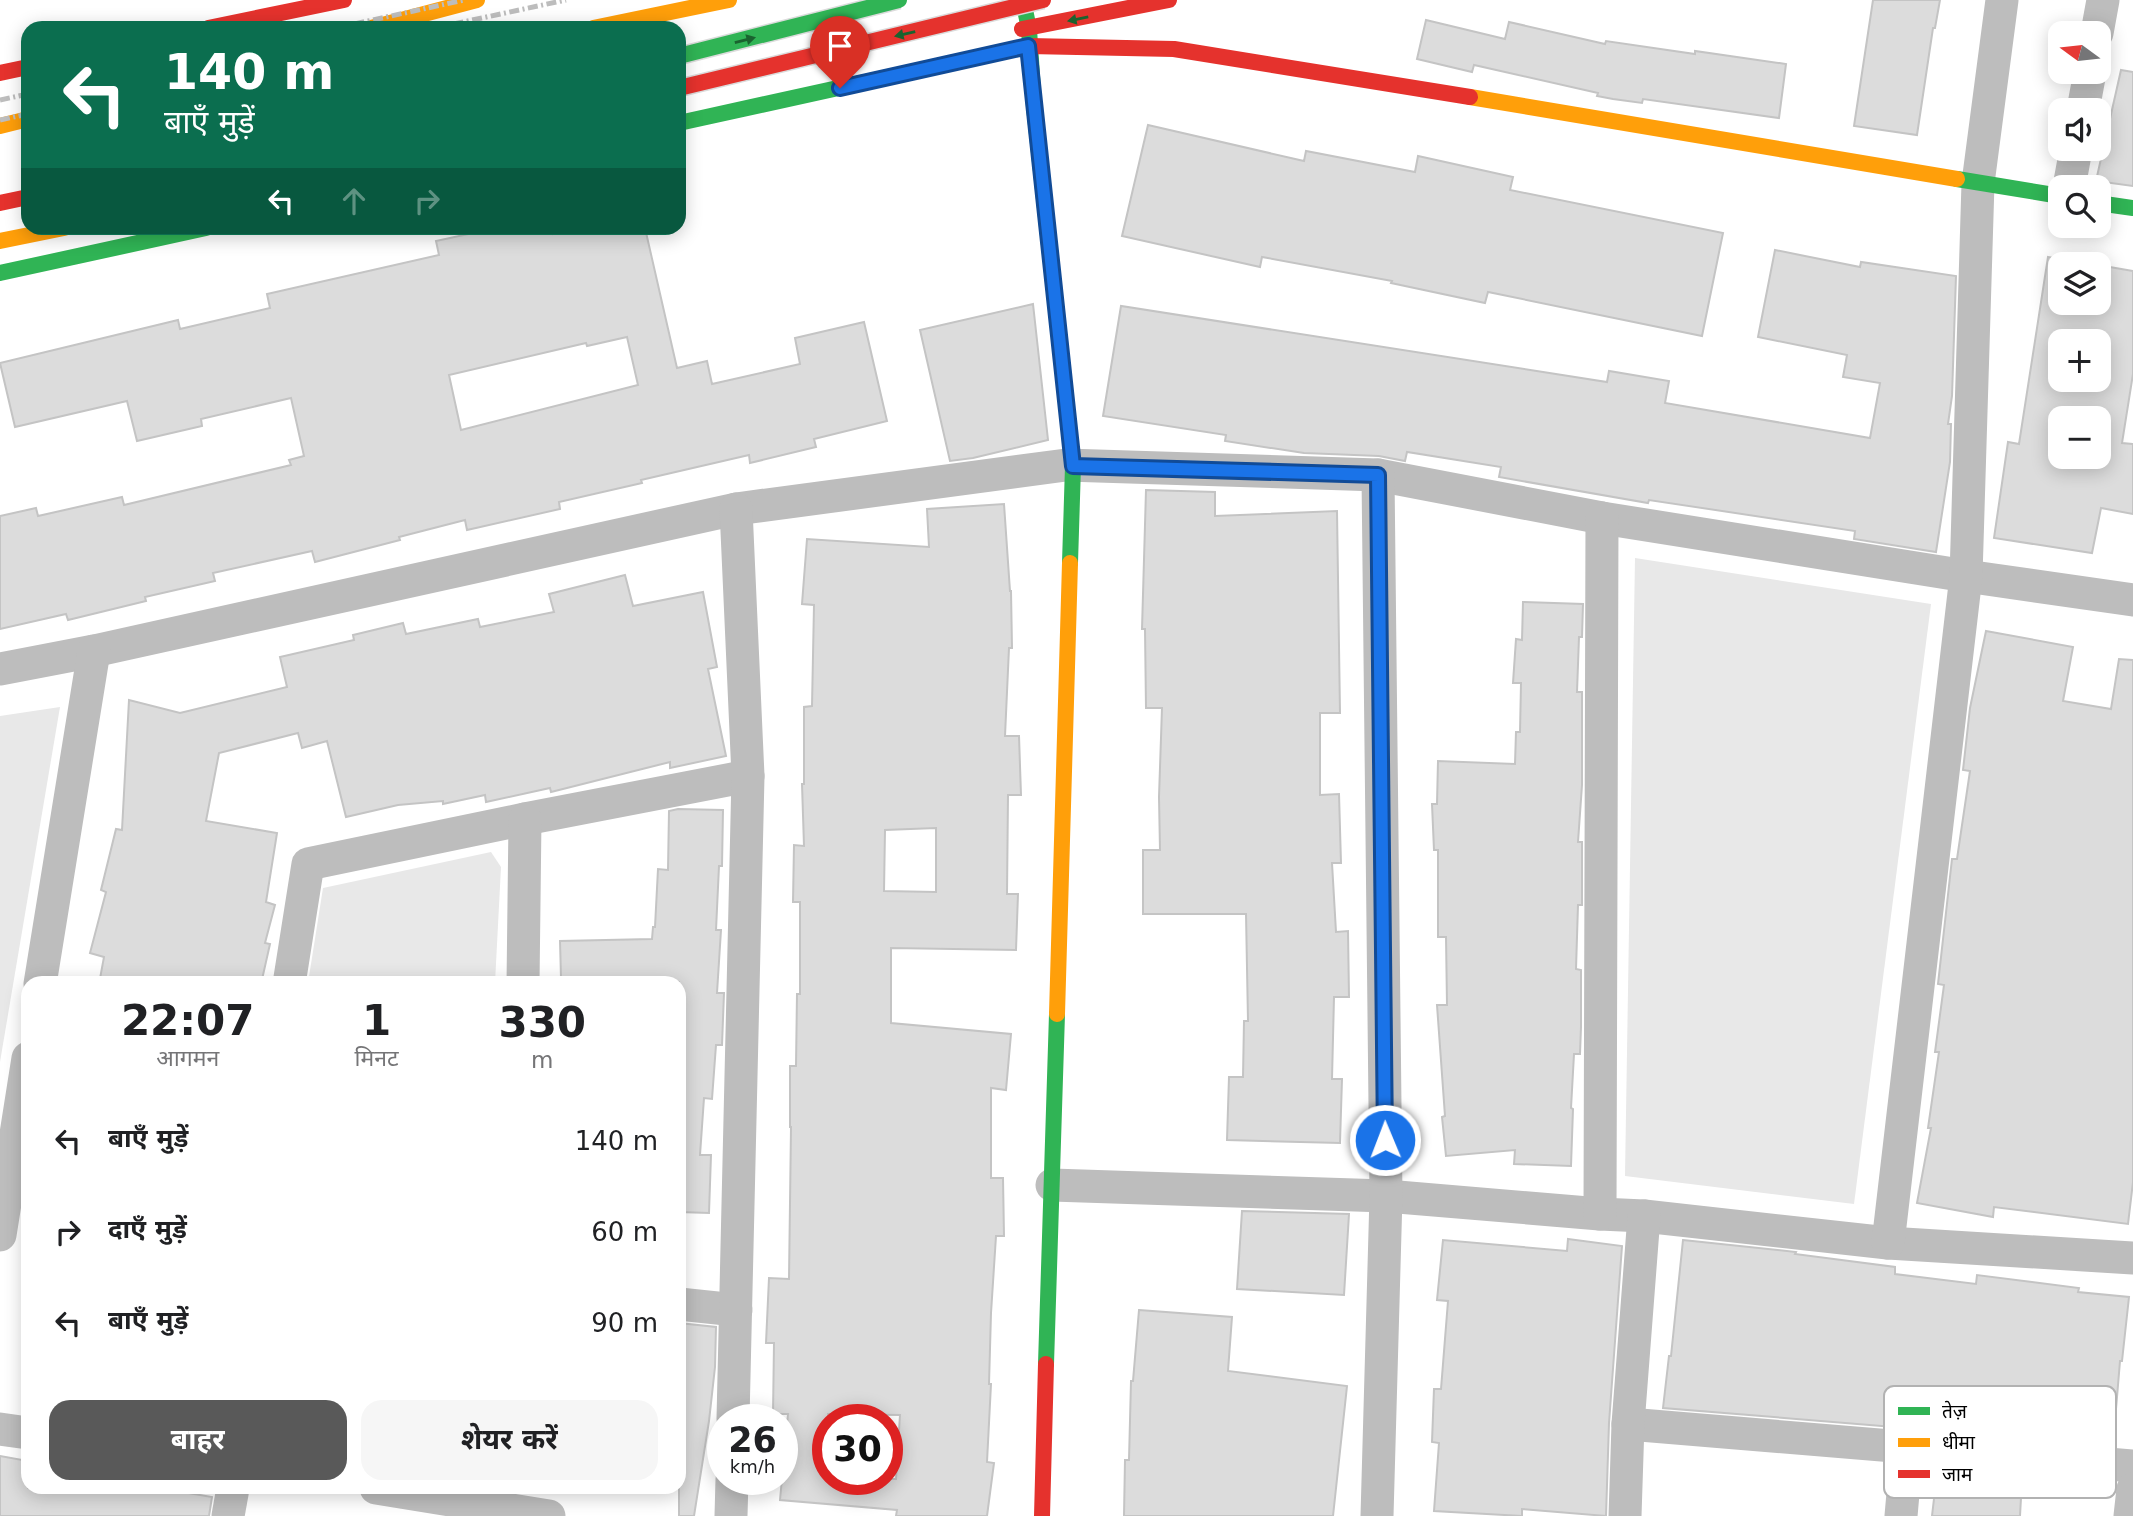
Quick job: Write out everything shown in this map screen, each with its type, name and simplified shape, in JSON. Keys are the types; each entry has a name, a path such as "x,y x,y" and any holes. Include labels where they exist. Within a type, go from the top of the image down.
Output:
{"street":[{"path":"242,21 344,0"},
{"path":"398,21 477,0"},
{"path":"627,21 729,0"},
{"path":"881,0 926,18 971,29 1029,29 1169,0"},
{"path":"686,55 899,0"},
{"path":"1023,0 1029,29 1028,46 1073,466 1042,1516"},
{"path":"686,86 1043,0"},
{"path":"1888,1243 1966,576 1978,183 2002,0"},
{"path":"2099,21 2103,0"},
{"path":"686,121 1028,46 1174,49 2048,194"},
{"path":"0,73 21,68"},
{"path":"0,126 21,121"},
{"path":"0,203 21,198"},
{"path":"2111,204 2133,208"},
{"path":"0,241 30,235"},
{"path":"0,273 174,235"},
{"path":"0,669 94,651 736,509 1073,466 1378,475 1602,518 2133,600"},
{"path":"1377,1516 1386,1196 1378,475"},
{"path":"733,1404 748,776 736,509"},
{"path":"1600,1214 1602,518"},
{"path":"41,976 94,651"},
{"path":"290,976 308,864 748,776"},
{"path":"523,976 525,819"},
{"path":"0,1235 17,1201 21,1149"},
{"path":"1052,1185 1386,1196 1644,1216 1888,1243 2133,1258"},
{"path":"1625,1516 1628,1423 1644,1216"},
{"path":"686,1305 736,1310"},
{"path":"1628,1423 1884,1446"},
{"path":"0,1429 21,1432"},
{"path":"2130,1516 2133,1489"},
{"path":"228,1516 232,1494"},
{"path":"400,1494 461,1509 550,1516"},
{"path":"731,1516 732,1495"},
{"path":"1901,1516 1903,1498"}],"shaded area":[{"path":"1635,558 1931,604 1854,1204 1625,1176"},
{"path":"60,707 0,1062 0,716"},
{"path":"491,852 501,867 495,976 309,976 323,888"}],"building":[{"path":"1873,0 1940,0 1933,28 1917,135 1854,126"},
{"path":"1426,20 1505,39 1509,22 1605,44 1606,41 1786,64 1779,118 1643,99 1642,103 1613,99 1597,96 1598,93 1474,65 1472,72 1417,59"},
{"path":"2121,70 2133,72 2133,186 2111,183 2111,175 2097,175 2101,161 2111,161 2111,114"},
{"path":"1148,125 1304,161 1306,151 1415,172 1418,156 1513,177 1510,190 1723,233 1702,336 1488,292 1485,303 1391,283 1392,281 1262,257 1260,267 1122,236"},
{"path":"464,235 647,235 677,368 707,361 712,384 800,364 795,338 864,322 887,421 814,439 816,447 750,463 749,455 559,502 560,509 467,530 465,520 315,562 312,551 213,573 215,581 145,597 146,601 68,620 66,614 0,629 0,516 36,508 38,516 122,497 124,505 291,465 289,460 304,456 291,398 201,419 202,426 137,441 127,401 15,427 0,363 178,320 180,329 270,308 267,294 439,255 436,241","holes":["627,337 638,385 461,430 449,375 586,343 587,346"]},
{"path":"1775,250 1860,267 1861,262 1956,276 1952,396 1948,424 1951,424 1950,462 1936,552 1854,539 1855,531 1649,500 1648,503 1499,477 1501,467 1407,452 1405,461 1379,456 1304,453 1225,441 1226,435 1103,416 1121,306 1607,382 1609,371 1669,381 1665,403 1870,438 1880,383 1843,377 1847,355 1758,337"},
{"path":"2048,257 2048,315 2111,315 2111,267 2133,271 2133,374 2122,443 2133,444 2133,514 2101,508 2092,553 1994,538 2008,442 2019,444"},
{"path":"1033,304 1048,440 950,461 920,330"},
{"path":"1146,490 1215,492 1215,516 1337,511 1340,713 1320,713 1320,795 1339,794 1341,863 1332,863 1336,932 1348,931 1349,997 1334,997 1332,1079 1342,1079 1340,1143 1227,1140 1229,1077 1243,1077 1244,1021 1248,1021 1246,914 1143,914 1143,850 1160,850 1162,708 1146,708 1145,629 1142,629"},
{"path":"1004,504 1011,591 1012,648 1009,648 1005,736 1019,736 1021,795 1008,795 1007,894 1018,894 1016,950 891,948 891,1023 1011,1034 1006,1090 991,1088 991,1178 1003,1178 1004,1236 996,1236 991,1313 987,1462 994,1463 987,1516 896,1516 897,1510 780,1500 780,1495 798,1495 798,1404 773,1404 774,1343 766,1343 769,1278 789,1279 790,1066 796,1066 797,994 800,994 800,902 793,902 794,845 804,846 804,707 812,706 814,605 802,604 807,539 929,547 927,509","holes":["936,828 936,892 884,891 885,830"]},
{"path":"625,575 633,606 703,592 717,667 708,669 726,756 670,768 670,762 551,792 550,788 486,802 485,795 443,804 443,801 398,805 346,817 327,741 302,748 298,733 219,753 206,821 277,833 266,902 275,905 265,943 270,944 263,976 100,976 104,957 90,953 106,892 101,890 116,829 122,830 129,700 180,713 287,687 280,657 354,640 353,635 403,623 406,634 478,619 480,627 554,612 549,594"},
{"path":"1523,602 1583,604 1577,692 1582,692 1582,785 1578,842 1582,842 1582,905 1578,905 1576,969 1581,970 1581,1027 1580,1054 1574,1054 1571,1166 1514,1164 1515,1150 1446,1156 1442,1117 1445,1116 1437,1005 1447,1005 1446,937 1438,937 1438,850 1434,850 1432,804 1437,804 1438,761 1515,764 1516,732 1520,732 1521,683 1513,683 1516,639 1522,640"},
{"path":"1986,631 2073,647 2063,701 2111,709 2119,659 2133,660 2133,1182 2128,1224 1994,1207 1993,1217 1917,1203 1931,1128 1928,1128 1939,1052 1935,1052 1944,985 1938,984 1952,859 1957,859 1970,771 1963,770 1970,708"},
{"path":"723,810 722,866 719,866 716,930 721,930 717,993 724,993 722,1045 716,1045 712,1099 704,1098 700,1155 711,1155 709,1213 686,1212 686,976 561,976 560,941 652,939 658,869 668,870 669,811"},
{"path":"1242,1211 1349,1214 1344,1295 1237,1289"},
{"path":"1568,1239 1622,1246 1609,1423 1606,1516 1522,1509 1522,1516 1434,1511 1439,1443 1432,1442 1434,1389 1441,1389 1448,1301 1437,1300 1443,1240 1567,1251"},
{"path":"1683,1240 1796,1252 1795,1254 1895,1267 1895,1274 1976,1284 1977,1275 2079,1288 2078,1292 2129,1297 2116,1409 2116,1386 1884,1386 1884,1426 1663,1408"},
{"path":"1139,1310 1232,1317 1228,1371 1347,1386 1333,1516 1124,1516 1125,1460 1129,1460 1131,1381"},
{"path":"686,1324 716,1327 711,1404 707,1404 707,1434 694,1516 679,1516 679,1494 686,1494"},
{"path":"0,1456 21,1460 21,1494 194,1494 212,1497 209,1516 0,1516"},
{"path":"1934,1498 2021,1498 2020,1516 1932,1516"}],"railway":[{"path":"368,21 464,0"},
{"path":"468,21 566,0"},
{"path":"0,100 21,96"},
{"path":"0,120 21,116"}],"traffic: fast":[{"path":"686,54 899,0"},
{"path":"1023,0 1029,29 1034,107 1073,466 1070,563"},
{"path":"686,121 997,53"},
{"path":"1957,179 2048,194"},
{"path":"2111,205 2133,208"},
{"path":"0,273 174,235"},
{"path":"1046,1364 1057,1014"}],"traffic: slow":[{"path":"398,21 477,0"},
{"path":"627,21 729,0"},
{"path":"1470,97 1957,179"},
{"path":"0,126 21,121"},
{"path":"0,241 30,235"},
{"path":"1057,1014 1070,563"}],"traffic: jam":[{"path":"242,21 344,0"},
{"path":"686,86 1043,0"},
{"path":"1022,29 1169,0"},
{"path":"997,53 1029,46 1174,49 1470,97"},
{"path":"0,73 21,68"},
{"path":"0,203 21,198"},
{"path":"1042,1516 1046,1364"}],"route":[{"path":"840,88 1028,46 1073,466 1378,475 1385,1140"}]}
